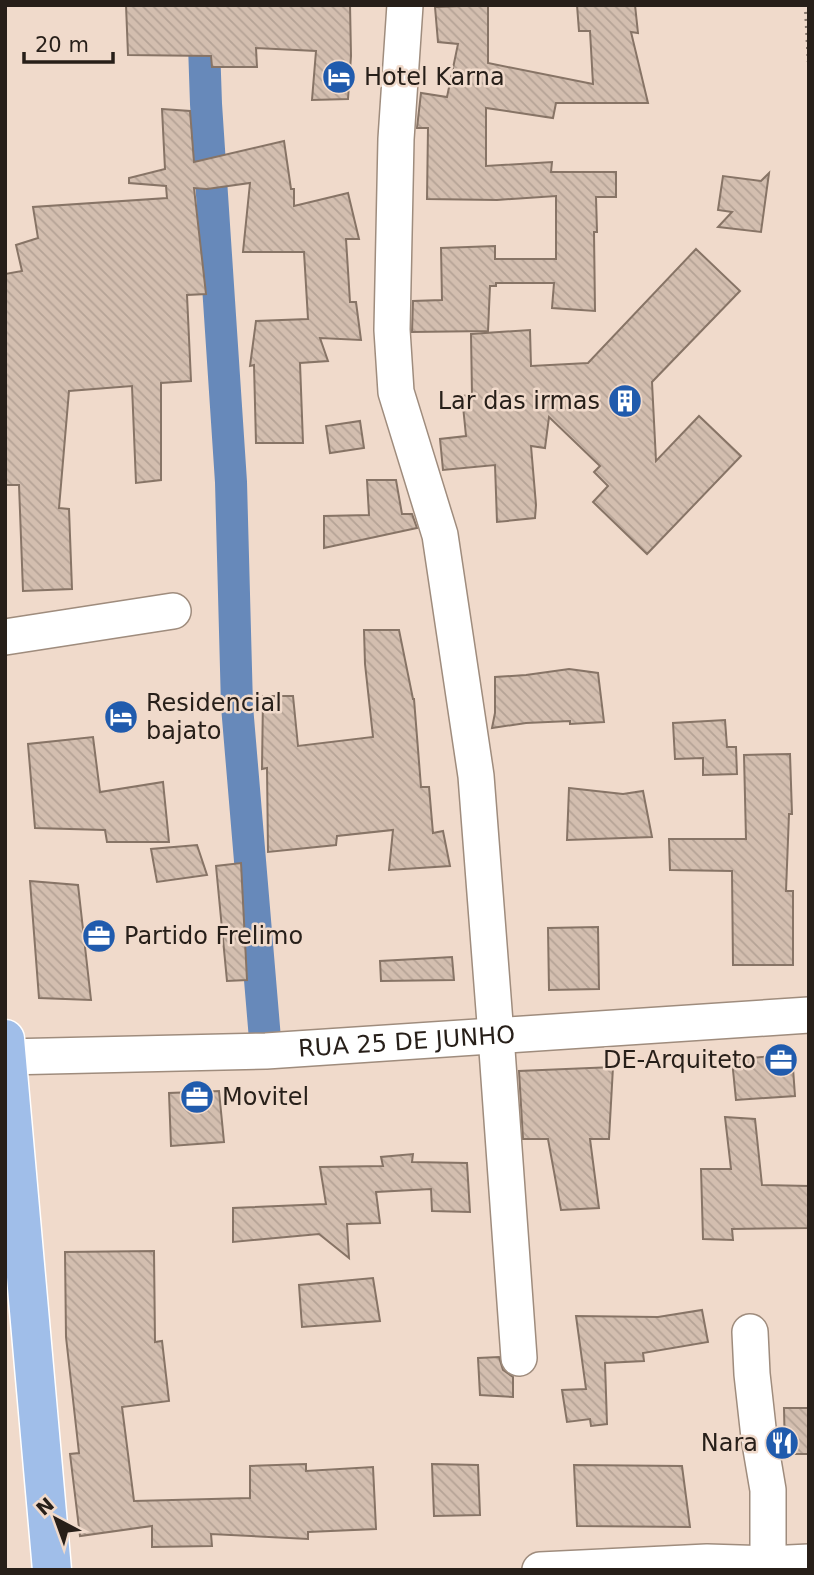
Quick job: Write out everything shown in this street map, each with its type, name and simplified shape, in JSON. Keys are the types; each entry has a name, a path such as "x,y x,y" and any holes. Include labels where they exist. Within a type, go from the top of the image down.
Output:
{"main road":[{"path":"6,1051 52,1570"}],"street":[{"path":"405,5 396,139 392,330 396,392 440,535 476,776 519,1358"},
{"path":"5,637 173,611"},
{"name":"RUA 25 DE JUNHO","path":"6,1051 266,1051 809,1015"},
{"path":"750,1332 759,1437 768,1490 768,1564"},
{"path":"540,1570 809,1562"}],"path":[{"path":"806,5 809,62"}],"building":[{"path":"126,5 350,5 348,99 312,100 316,51 256,48 257,67 212,67 211,56 128,55"},
{"path":"488,5 488,63 593,84 590,31 579,31 577,5 635,5 638,33 631,32 648,103 556,103 553,118 486,108 486,166 552,162 551,172 616,172 616,197 596,197 595,311 552,308 554,283 496,283 496,286 490,286 488,331 412,332 413,301 442,300 441,248 495,246 495,259 556,259 556,196 497,200 427,199 428,128 417,128 421,93 447,97 458,44 438,42 435,7"},
{"path":"162,109 190,111 194,162 284,141 291,189 294,189 294,206 348,193 359,239 346,239 350,302 356,302 361,340 320,338 328,361 300,363 303,443 256,443 254,365 250,366 256,321 308,319 304,252 243,252 250,183 207,189 194,188 206,294 187,295 191,381 161,383 161,480 136,483 132,386 69,391 59,508 69,509 72,589 23,591 19,485 5,485 5,274 22,271 16,245 38,238 33,207 167,198 166,186 129,183 129,178 165,169"},
{"path":"769,173 761,232 718,227 732,212 718,210 723,176 761,181"},
{"path":"696,249 740,291 652,382 656,461 699,416 741,456 647,554 593,502 608,486 594,472 600,466 549,417 545,448 531,446 535,518 497,522 495,465 443,470 440,439 466,436 462,396 472,395 471,334 530,330 531,366 588,363"},
{"path":"360,421 364,448 330,453 326,426"},
{"path":"367,480 396,480 402,514 412,514 417,528 324,548 324,516 369,515"},
{"path":"364,630 399,630 414,699 421,787 429,787 433,833 443,831 450,866 389,870 393,830 337,836 336,845 268,852 267,768 262,769 263,696 293,696 298,746 373,737"},
{"path":"569,669 598,673 604,722 526,723 492,728 495,713 495,677"},
{"path":"725,720 727,747 736,747 737,774 703,775 703,758 675,759 673,723"},
{"path":"93,737 100,792 163,782 169,842 107,842 105,830 35,828 28,744"},
{"path":"790,754 792,814 789,814 786,891 793,891 793,965 733,965 732,871 670,870 669,839 746,839 744,755"},
{"path":"569,788 623,794 643,791 652,837 567,840"},
{"path":"197,845 207,875 157,882 151,849"},
{"path":"241,863 247,980 227,981 216,866"},
{"path":"30,881 78,885 91,1000 39,998"},
{"path":"598,927 599,989 549,990 548,928"},
{"path":"452,957 454,980 381,981 380,961"},
{"path":"792,1054 795,1096 736,1100 732,1060"},
{"path":"613,1067 609,1139 590,1139 599,1208 561,1210 548,1139 523,1139 519,1071"},
{"path":"219,1091 224,1142 171,1146 169,1093"},
{"path":"725,1117 755,1119 762,1185 809,1186 809,1228 732,1229 733,1240 703,1239 701,1169 731,1169"},
{"path":"413,1154 412,1162 467,1163 470,1212 432,1211 431,1189 376,1192 380,1223 347,1224 349,1258 319,1234 233,1242 233,1208 326,1204 320,1167 383,1166 381,1157"},
{"path":"154,1251 155,1342 162,1341 169,1401 122,1407 134,1501 250,1498 250,1466 306,1464 306,1471 373,1467 376,1529 308,1532 308,1539 211,1534 212,1546 152,1547 152,1526 80,1536 70,1454 79,1453 66,1337 65,1252"},
{"path":"373,1278 380,1321 302,1327 299,1285"},
{"path":"702,1310 708,1342 643,1353 644,1361 605,1363 607,1424 591,1426 590,1419 567,1422 562,1390 586,1389 576,1316 658,1317"},
{"path":"499,1357 503,1370 513,1377 513,1397 480,1395 478,1358"},
{"path":"784,1408 809,1408 809,1454 785,1454"},
{"path":"432,1464 478,1465 480,1515 434,1516"},
{"path":"574,1465 682,1466 690,1527 577,1526"}],"waterway":[{"path":"203,15 206,104 231,482 237,706 266,1051"}],"place":[{"name":"Hotel Karna","path":"339,77"},
{"name":"Lar das irmas","path":"625,401"},
{"name":"Residencial bajato","path":"121,717"},
{"name":"Partido Frelimo","path":"99,936"},
{"name":"DE-Arquiteto","path":"781,1060"},
{"name":"Movitel","path":"197,1097"},
{"name":"Nara","path":"782,1443"}]}
